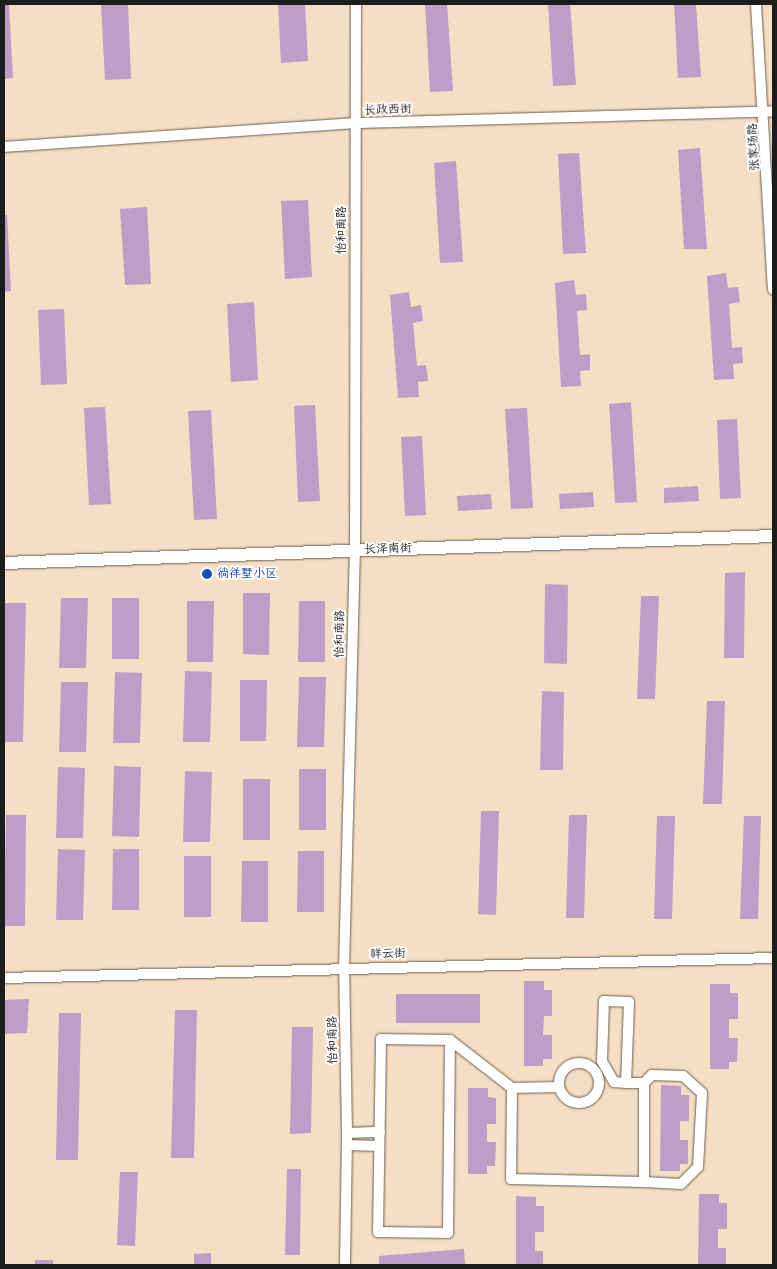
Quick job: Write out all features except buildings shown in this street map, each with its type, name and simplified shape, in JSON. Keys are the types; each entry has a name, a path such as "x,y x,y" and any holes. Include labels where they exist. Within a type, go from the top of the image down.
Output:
{"street":[{"name":"怡和南路","path":"345,1265 348,1134 344,968 355,550 354,124 356,4"},
{"name":"张家场路","path":"756,4 769,111 773,290"},
{"name":"长政西街","path":"4,147 354,124 769,111"},
{"name":"长泽南街","path":"4,563 773,536"},
{"name":"祥云街","path":"4,978 773,958"},
{"path":"512,1088 511,1179 681,1184 698,1167 702,1093 683,1076 652,1075 644,1083 626,1083 614,1082 602,1060 604,1001 629,1002 626,1083"},
{"path":"450,1040 448,1233 378,1232 380,1039 450,1040 512,1088 559,1087"},
{"path":"574,1063 592,1068 598,1079 596,1092 579,1103 566,1099 559,1087 560,1075 574,1063"},
{"path":"598,1079 609,1073"},
{"path":"644,1083 644,1182"},
{"path":"348,1134 380,1132"},
{"path":"347,1145 379,1146"}],"place":[{"name":"徜徉墅小区","path":"207,574"}]}
